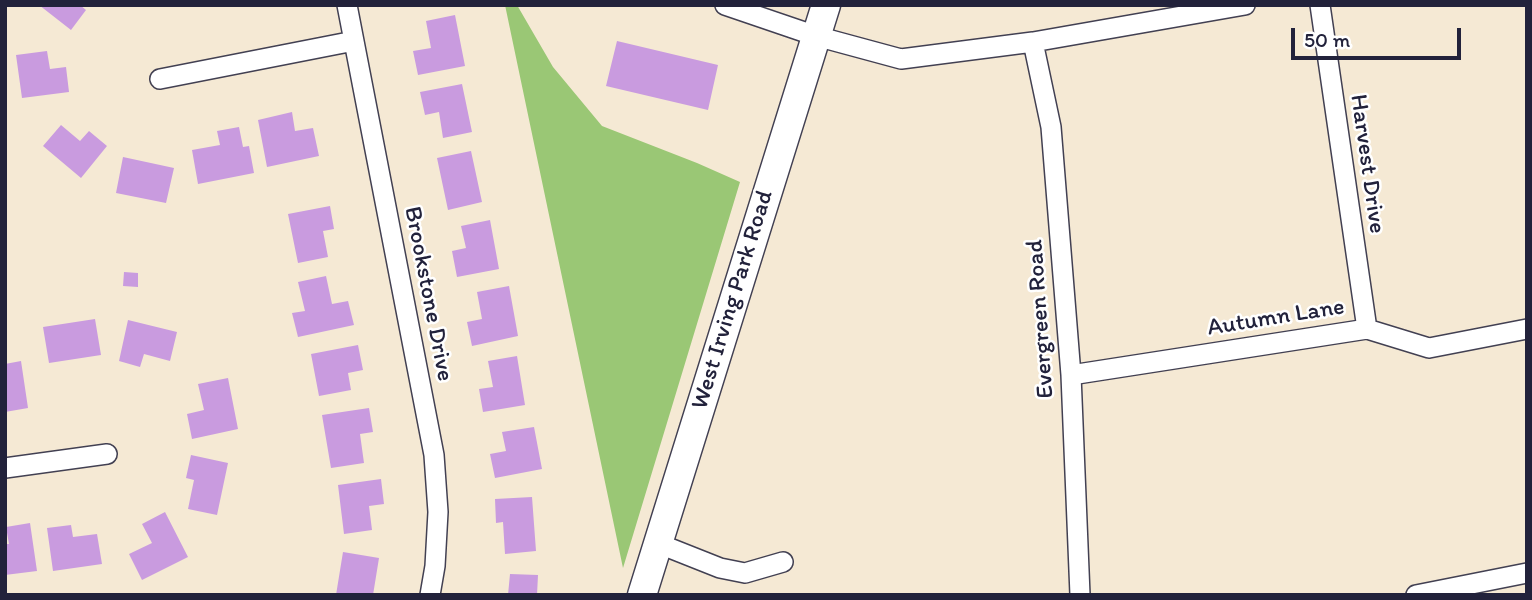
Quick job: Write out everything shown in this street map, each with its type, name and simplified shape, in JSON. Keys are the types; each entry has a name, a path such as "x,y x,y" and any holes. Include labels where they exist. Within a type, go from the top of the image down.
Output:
{"main road":[{"name":"West Irving Park Road","path":"642,595 826,5"}],"street":[{"name":"Brookstone Drive","path":"347,5 434,455 438,512 435,566 430,595"},
{"path":"725,5 816,36 901,59 1033,42 1245,5"},
{"name":"Harvest Drive","path":"1320,5 1367,329"},
{"path":"160,79 354,41"},
{"name":"Evergreen Road","path":"1033,42 1051,127 1071,375 1080,595"},
{"name":"Autumn Lane","path":"1071,375 1367,329 1429,348 1527,329"},
{"path":"5,468 107,454"},
{"path":"657,543 720,568 745,573 783,562"},
{"path":"1416,595 1527,573"}],"green space":[{"path":"505,5 517,5 553,67 602,126 740,182 623,568"}],"building":[{"path":"39,5 80,5 86,10 71,30"},
{"path":"455,15 465,66 418,75 413,51 431,48 426,21"},
{"path":"617,41 718,65 708,110 606,86"},
{"path":"47,51 50,69 66,67 69,92 22,98 16,55"},
{"path":"462,84 472,132 443,138 439,112 425,115 420,92"},
{"path":"292,112 295,131 313,128 319,156 267,167 258,120"},
{"path":"61,125 80,141 89,131 107,146 81,178 43,146"},
{"path":"239,127 243,147 249,146 254,173 198,184 192,150 220,145 217,131"},
{"path":"471,151 482,202 448,210 437,158"},
{"path":"123,157 174,168 166,203 116,193"},
{"path":"330,206 334,229 323,231 328,257 298,263 288,214"},
{"path":"490,220 499,269 457,277 452,251 466,248 461,226"},
{"path":"124,272 138,273 138,287 123,286"},
{"path":"326,276 332,304 348,301 354,325 298,337 292,313 305,311 298,282"},
{"path":"509,286 518,336 472,346 467,322 482,319 477,292"},
{"path":"95,319 101,355 49,363 43,327"},
{"path":"128,320 177,332 170,361 144,354 140,367 119,361"},
{"path":"358,345 363,370 348,373 351,390 319,396 311,354"},
{"path":"517,356 525,405 483,412 479,389 493,387 488,361"},
{"path":"21,361 28,408 5,412 5,364"},
{"path":"228,378 238,429 192,439 187,414 204,410 198,384"},
{"path":"369,408 373,432 360,434 364,463 331,468 322,415"},
{"path":"534,427 542,469 495,478 490,454 506,451 502,432"},
{"path":"191,455 228,463 217,515 188,509 194,480 186,478"},
{"path":"381,479 384,504 369,506 372,530 344,534 338,485"},
{"path":"532,497 536,551 505,554 503,522 496,523 495,499"},
{"path":"165,512 188,557 142,580 129,554 152,543 142,524"},
{"path":"30,523 37,571 5,575 5,544 9,544 6,527"},
{"path":"71,525 73,537 97,534 102,564 53,571 47,528"},
{"path":"343,552 379,558 373,595 336,595"},
{"path":"510,574 538,575 537,595 508,595"}]}
